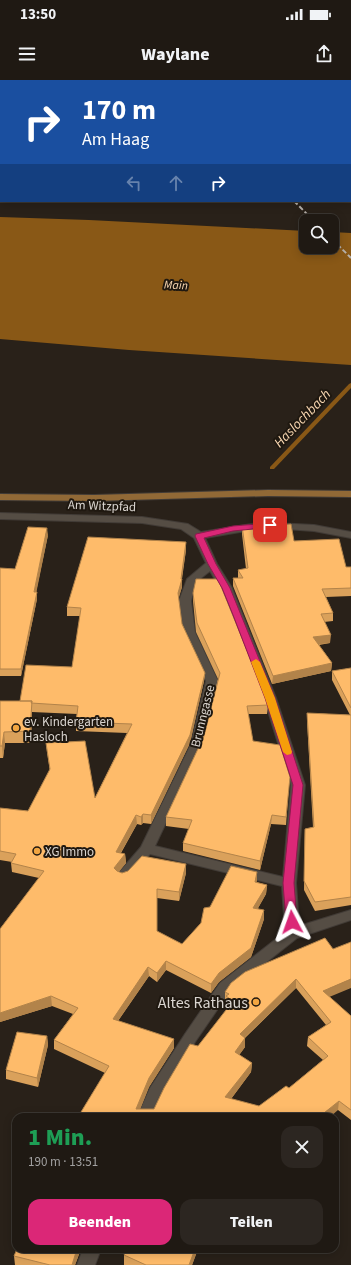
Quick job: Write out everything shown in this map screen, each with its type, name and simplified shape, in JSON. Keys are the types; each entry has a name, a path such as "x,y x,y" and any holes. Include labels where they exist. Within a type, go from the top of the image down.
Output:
{"main road":[{"path":"0,497 94,498 268,493 351,494"}],"street":[{"name":"Am Witzpfad","path":"0,516 142,520 184,526 199,536"},
{"path":"292,934 288,883 298,785 270,698 226,588 212,564 199,536 233,529 270,525 314,528 351,535"},
{"name":"Brunngasse","path":"124,876 147,849 197,744 212,681 190,632 185,601 191,580 212,564"},
{"path":"147,849 288,883"},
{"path":"147,1113 156,1093 190,1038 225,987 292,934 351,915"},
{"path":"86,1265 90,1253"}],"water":[{"name":"Main","path":"0,217 299,231 299,254 339,254 339,232 351,233 351,365 129,350 0,339"}],"building":[{"path":"291,524 294,541 339,539 346,567 351,567 351,588 322,589 333,613 321,614 331,635 313,637 332,663 273,676 233,578 243,578 238,570 248,568 242,526"},
{"path":"28,527 47,528 34,592 37,592 21,669 0,669 0,568 15,569"},
{"path":"88,537 186,542 182,579 178,593 182,624 205,673 190,735 151,815 143,814 141,817 136,815 116,852 125,854 114,868 122,873 128,871 142,856 186,864 179,892 157,889 157,931 182,944 201,923 204,908 210,907 231,866 257,872 255,882 267,885 253,908 264,910 251,948 219,973 211,984 166,961 157,973 148,967 113,1019 174,1039 149,1078 136,1109 154,1109 164,1088 190,1044 198,1046 233,1001 226,996 229,994 225,992 231,983 245,972 325,938 333,949 351,942 351,979 323,991 351,1016 351,1110 339,1101 324,1113 80,1113 109,1066 54,1040 78,1008 51,996 0,1013 0,929 44,871 11,863 16,854 0,851 0,808 28,811 50,769 46,743 85,741 95,798 132,724 76,722 78,706 20,701 26,665 72,667 81,608 67,607","holes":["296,979 331,1022 308,1037 328,1056 289,1088 286,1086 259,1106 225,1097 252,1063 235,1052 245,1038 240,1034"]},
{"path":"196,579 218,579 268,705 247,706 253,741 280,745 290,777 286,817 272,815 260,861 183,843 192,820 166,817 204,736 220,673 197,623 193,593"},
{"path":"351,668 351,708 332,671"},
{"name":"ev. Kindergarten Hasloch","path":"0,701 32,701 30,731 4,732 2,746 0,746"},
{"path":"307,713 351,715 351,897 315,902 304,881 305,829 314,827"},
{"path":"17,1032 47,1036 37,1078 6,1070"},
{"path":"15,1253 76,1253 72,1265 50,1265 14,1256"},
{"path":"125,1253 194,1253 189,1265 146,1265 124,1255"}],"waterway":[{"name":"Haslochbach","path":"272,468 351,385"}],"railway":[{"path":"295,202 307,214"},
{"path":"339,246 351,258"}],"slow traffic":[{"path":"256,662 270,698 287,752"}],"place":[{"name":"ev. Kindergarten Hasloch","path":"16,728"},
{"name":"XG Immo","path":"37,851"},
{"name":"Altes Rathaus","path":"256,1002"}],"route":[{"path":"270,525 233,529 199,536 212,564 226,588 270,698 298,785 288,883 292,922"}]}
